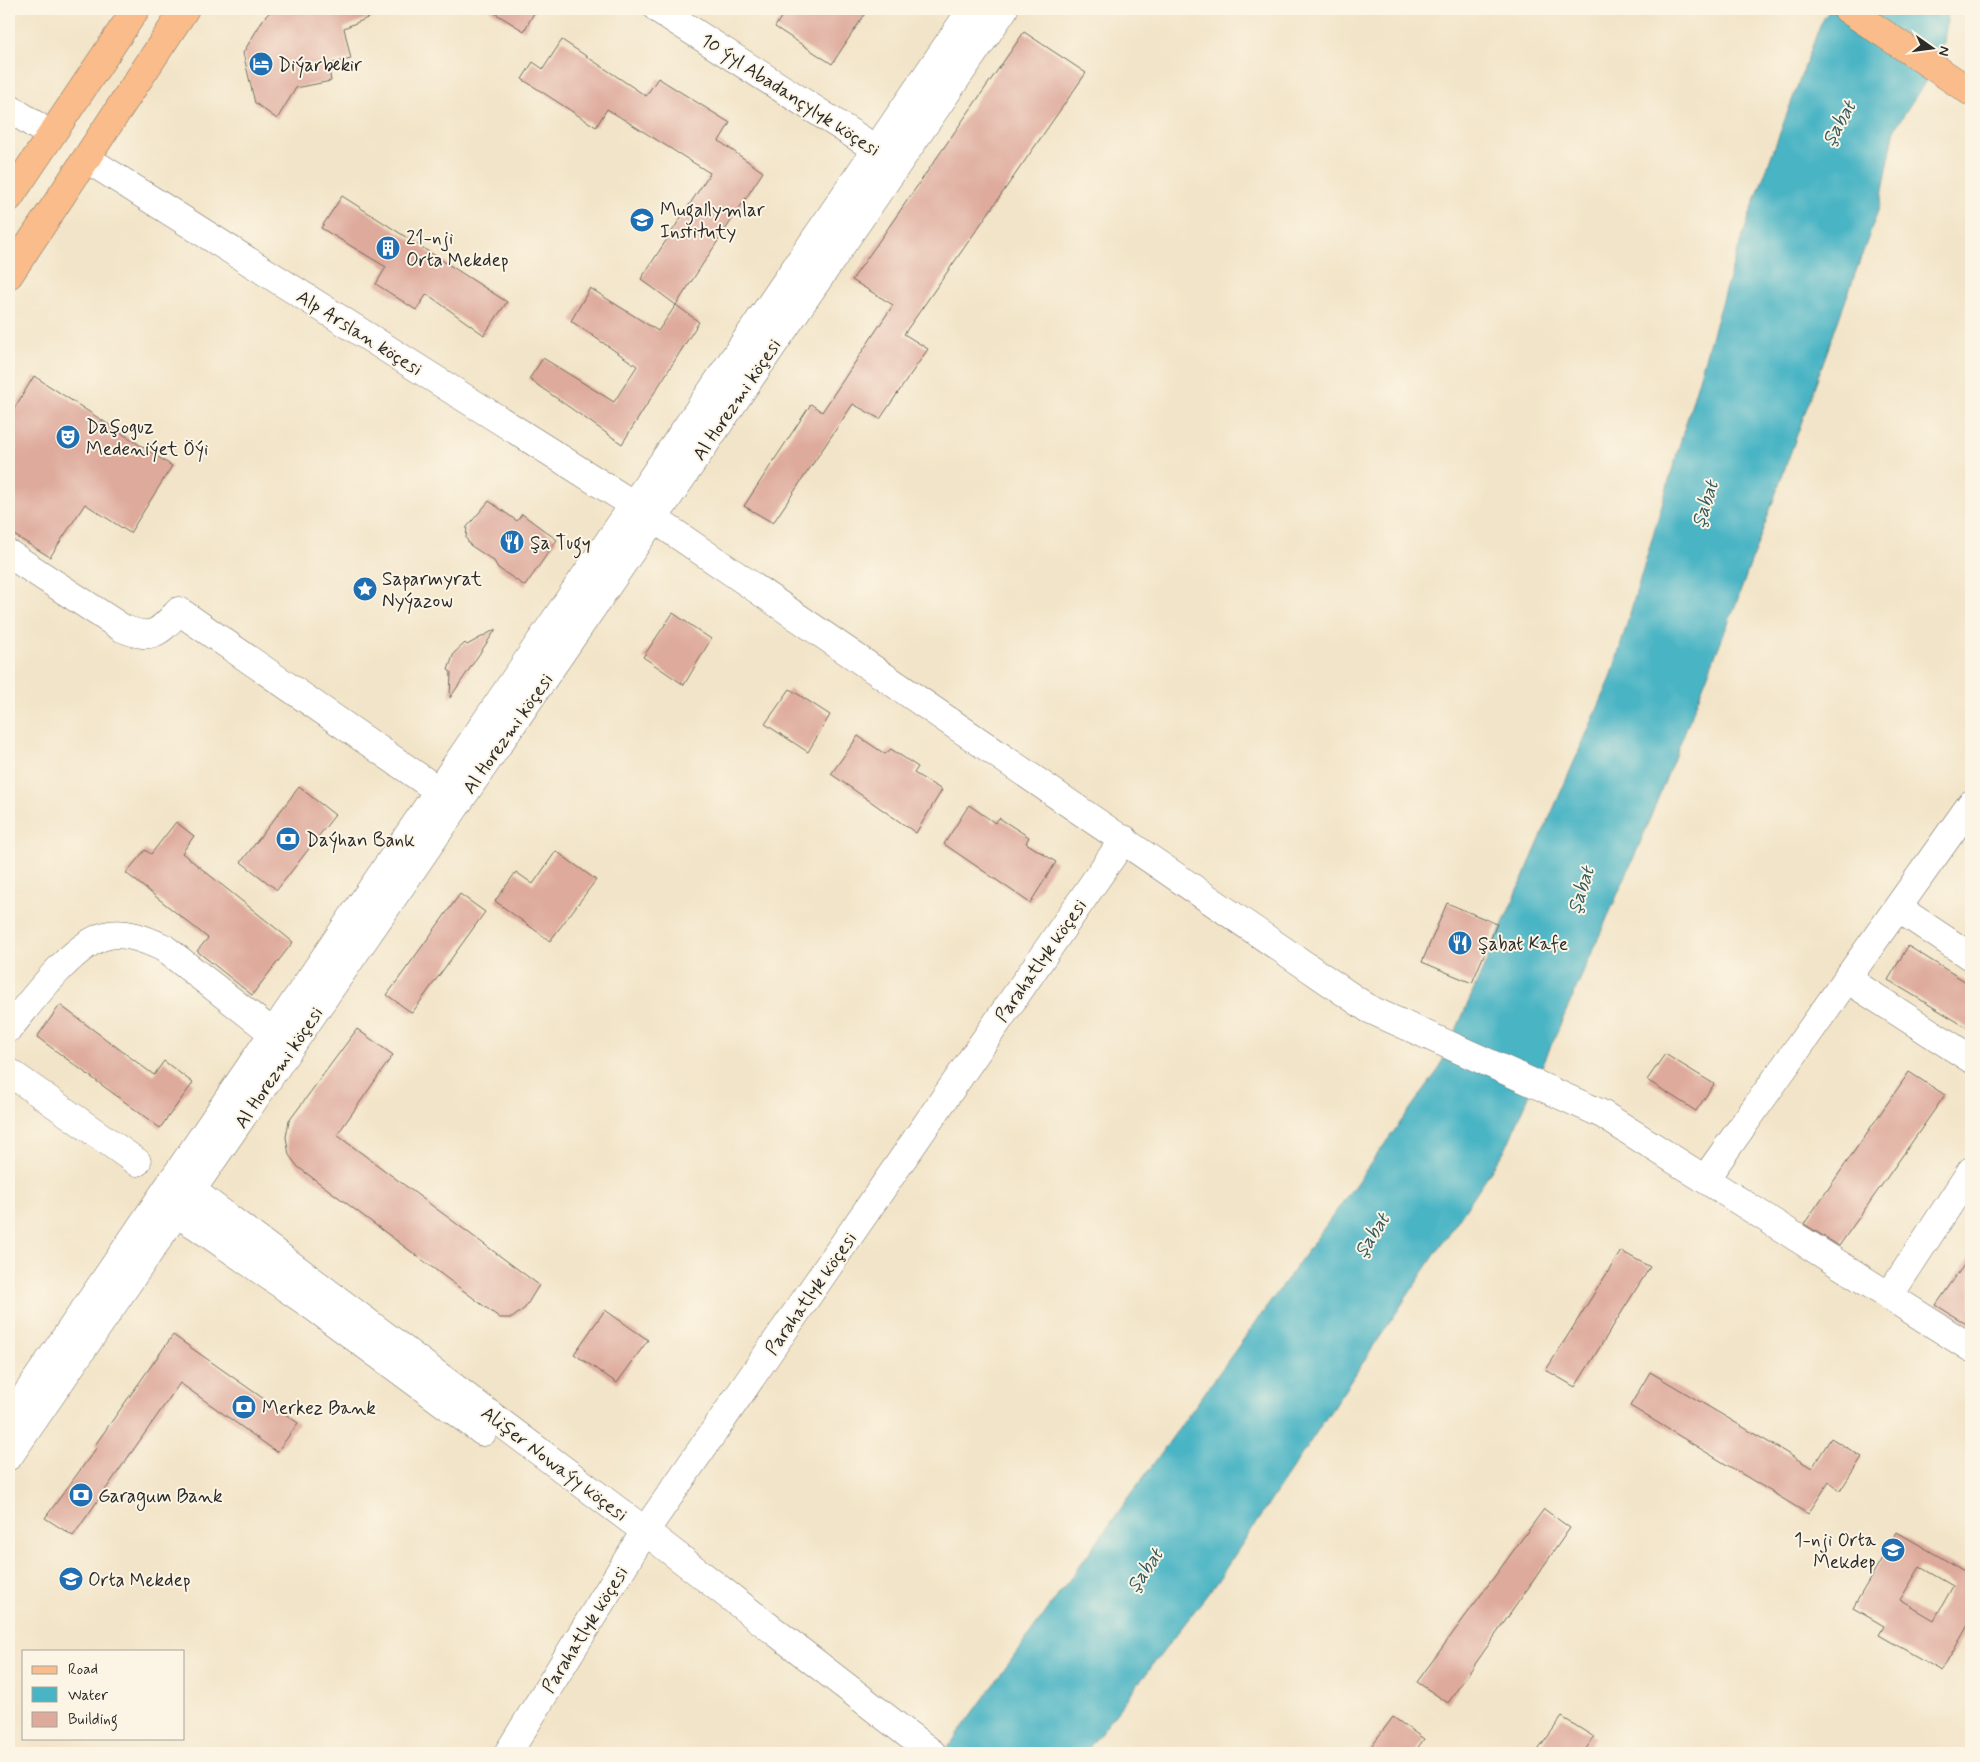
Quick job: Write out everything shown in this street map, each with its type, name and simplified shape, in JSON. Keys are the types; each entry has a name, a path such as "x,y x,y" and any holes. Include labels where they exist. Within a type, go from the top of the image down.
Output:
{"main road":[{"path":"9,198 136,9"},
{"path":"9,275 186,9"},
{"path":"1847,9 1971,92"}],"street":[{"name":"Al Horezmi köçesi","path":"184,1184 273,1033 439,791 898,163 1004,9"},
{"name":"10 ýyl Abadançylyk köçesi","path":"662,10 898,163"},
{"name":"Al Horezmi köçesi","path":"9,1420 184,1184 644,512 875,148 967,10"},
{"path":"9,108 51,135"},
{"name":"Alp Arslan köçesi","path":"87,159 644,512 1368,1009 1602,1114 1971,1348"},
{"path":"9,554 122,628 136,634 148,636 156,633 179,610 439,791"},
{"path":"1705,1179 1971,804"},
{"name":"Parahatlyk köçesi","path":"508,1753 640,1538 1124,840"},
{"path":"1898,908 1971,957"},
{"path":"9,1028 63,964 90,942 105,936 120,934 148,940 164,948 273,1033"},
{"path":"1847,979 1971,1059"},
{"path":"9,1072 136,1162"},
{"path":"1889,1296 1971,1171"},
{"name":"Alişer Nowaýy köçesi","path":"184,1184 908,1746 932,1753"},
{"name":"Al Horezmi köçesi","path":"9,1456 167,1207"},
{"name":"Alişer Nowaýy köçesi","path":"167,1207 315,1308 640,1538"}],"water":[{"name":"Şabat","path":"1830,9 1952,9 1948,13 1942,56 1895,128 1880,205 1737,601 1641,841 1506,1148 1216,1583 1085,1753 944,1753 1439,1069 1611,678 1725,290 1751,211 1820,25"}],"building":[{"name":"Diýarbekir","path":"280,9 389,9 344,28 351,59 328,64 331,81 296,88 277,119 255,103 243,53 264,18 270,12"},
{"path":"488,9 536,9 524,31"},
{"path":"786,9 868,9 832,64 775,27"},
{"path":"1024,32 1086,73 904,334 928,349 880,419 853,404 773,523 744,506 811,404 822,412 893,305 852,280"},
{"path":"562,40 646,96 658,78 730,123 719,141 763,172 676,305 641,279 710,173 607,109 596,127 522,79 533,62 543,69"},
{"name":"21-nji Orta Mekdep","path":"342,196 507,302 484,335 427,294 416,310 376,284 386,267 321,228"},
{"path":"590,288 658,331 676,305 699,322 622,444 529,379 543,358 614,402 637,366 571,321"},
{"name":"Daşoguz Medeniýet Öýi","path":"34,376 172,466 130,533 85,504 50,557 9,532 9,417"},
{"name":"Şa Tugy","path":"489,501 517,521 522,514 557,540 525,586 498,568 494,561 470,545 466,538 467,527"},
{"path":"673,613 711,639 684,685 643,657"},
{"path":"496,629 450,698 451,672 448,670 454,653 465,643 467,645"},
{"path":"790,689 830,715 808,752 765,724"},
{"path":"858,736 885,754 891,749 918,767 914,773 942,790 916,833 831,774"},
{"name":"Daýhan Bank","path":"299,787 335,815 277,890 241,862"},
{"path":"969,805 995,823 999,818 1029,837 1026,843 1056,862 1030,903 944,844"},
{"path":"176,822 194,836 182,853 293,942 252,995 197,951 208,938 126,873 145,850 151,854"},
{"path":"556,851 596,880 550,941 495,901 516,872 533,884"},
{"path":"460,894 485,912 412,1013 387,995"},
{"name":"Şabat Kafe","path":"1447,903 1497,924 1472,983 1422,962"},
{"path":"1908,946 1971,985 1971,1030 1888,980"},
{"path":"60,1005 154,1075 164,1061 193,1083 160,1128 37,1037"},
{"path":"357,1029 393,1055 337,1135 539,1285 525,1308 512,1318 500,1318 298,1167 289,1155 286,1137 289,1121"},
{"path":"1665,1054 1714,1084 1696,1111 1647,1080"},
{"path":"1909,1072 1945,1095 1839,1246 1804,1224"},
{"path":"1621,1251 1650,1267 1575,1387 1546,1370"},
{"path":"1971,1255 1971,1327 1936,1305"},
{"path":"605,1310 648,1340 617,1383 574,1354"},
{"name":"Merkez Bank","path":"173,1335 298,1423 277,1452 180,1383 73,1536 45,1518 97,1447 95,1445"},
{"path":"1650,1372 1812,1468 1831,1438 1862,1457 1840,1491 1829,1482 1808,1514 1630,1406"},
{"path":"1544,1509 1570,1528 1448,1703 1417,1682"},
{"path":"1897,1532 1971,1575 1971,1620 1942,1671 1879,1635 1884,1626 1853,1608","holes":["1920,1567 1953,1586 1934,1620 1900,1600"]},
{"path":"1393,1717 1424,1739 1414,1753 1366,1753"},
{"path":"1562,1717 1594,1737 1583,1753 1536,1753"}],"place":[{"name":"Diýarbekir","path":"261,64"},
{"name":"Mugallymlar Instituty","path":"642,220"},
{"name":"21-nji Orta Mekdep","path":"388,248"},
{"name":"Daşoguz Medeniýet Öýi","path":"68,437"},
{"name":"Şa Tugy","path":"512,542"},
{"name":"Saparmyrat Nyýazow","path":"365,589"},
{"name":"Daýhan Bank","path":"288,839"},
{"name":"Şabat Kafe","path":"1460,943"},
{"name":"Merkez Bank","path":"244,1407"},
{"name":"Garagum Bank","path":"81,1495"},
{"name":"1-nji Orta Mekdep","path":"1893,1550"},
{"name":"Orta Mekdep","path":"71,1579"}]}
